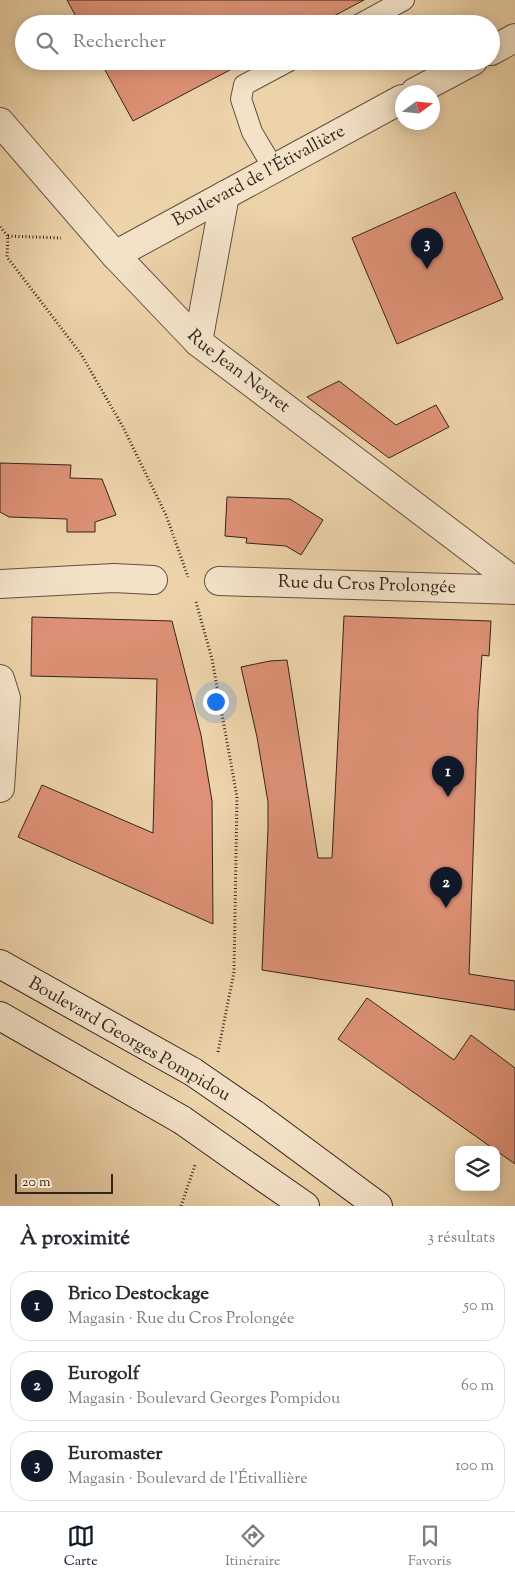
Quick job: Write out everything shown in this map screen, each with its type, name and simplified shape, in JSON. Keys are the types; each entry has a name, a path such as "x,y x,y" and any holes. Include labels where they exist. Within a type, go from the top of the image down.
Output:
{"street":[{"path":"500,46 515,38"},
{"path":"428,85 456,70"},
{"name":"Boulevard de l'Étivallière","path":"116,255 395,103"},
{"name":"Rue Jean Neyret","path":"0,122 116,255 198,342 515,582"},
{"path":"198,342 225,195"},
{"path":"0,584 114,578 153,580"},
{"name":"Rue du Cros Prolongée","path":"218,581 515,590"},
{"path":"0,679 6,698 0,788"},
{"name":"Boulevard Georges Pompidou","path":"0,964 193,1072 254,1114 378,1206"},
{"path":"0,1016 182,1120 305,1206"}],"lane":[{"path":"376,15 404,0"},
{"path":"272,70 244,85 241,99 252,132 274,169"}],"path":[{"path":"8,236 60,239 86,221"},
{"path":"0,227 8,236 7,257 81,354 123,427 166,514 190,581 153,580"},
{"path":"195,599 212,659 237,797 234,972 217,1057"},
{"path":"181,1206 196,1160"}],"building":[{"path":"67,0 364,0 336,15 75,15"},
{"path":"105,70 230,70 133,121"},
{"path":"455,192 503,299 397,344 352,238"},
{"path":"339,381 396,425 436,405 449,427 389,458 307,397"},
{"path":"0,463 71,465 70,478 102,479 116,515 95,522 95,532 67,532 67,519 9,517 0,512"},
{"path":"227,497 290,499 323,520 301,555 286,546 246,543 247,538 225,536"},
{"path":"344,616 491,621 489,656 482,655 478,710 469,974 515,981 515,1010 262,970 268,802 257,737 241,667 270,661 287,660 318,858 332,858"},
{"path":"32,617 172,621 201,735 212,801 213,924 18,837 42,785 153,833 157,679 31,676"},
{"path":"367,998 454,1060 471,1035 515,1068 515,1164 500,1153 500,1146 490,1146 338,1039"}],"place":[{"name":"Euromaster","path":"427,269"},
{"name":"Brico Destockage","path":"448,797"},
{"name":"Eurogolf","path":"446,908"}]}
